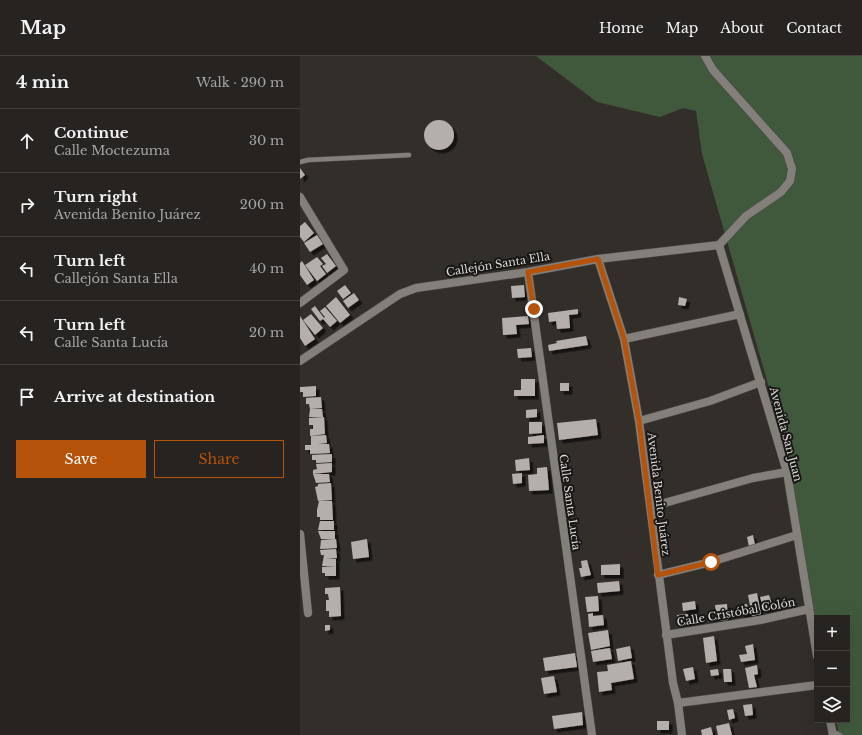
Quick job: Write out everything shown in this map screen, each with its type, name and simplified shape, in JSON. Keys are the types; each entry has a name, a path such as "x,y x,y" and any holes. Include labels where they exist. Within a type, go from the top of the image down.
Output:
{"street":[{"path":"705,56 713,70 787,153 792,169 790,181 781,192 746,216 720,245"},
{"path":"300,198 303,210 344,270 300,303"},
{"name":"Callejón Santa Ella","path":"300,361 405,292 416,288 528,272 598,259 720,245"},
{"name":"Avenida San Juan","path":"720,245 787,472 816,651"},
{"name":"Avenida Benito Juárez","path":"598,259 624,339 639,421 666,636 673,683 678,702 682,735"},
{"name":"Calle Santa Lucía","path":"528,272 592,735"},
{"path":"624,339 740,314"},
{"path":"639,421 710,401 760,382"},
{"path":"650,507 753,478 787,472"},
{"path":"300,534 308,613"},
{"path":"658,575 711,562 797,535"},
{"name":"Calle Cristóbal Colón","path":"666,636 809,609"},
{"path":"678,702 814,686"},
{"path":"831,723 833,733"}],"lane":[{"path":"300,162 308,160 409,155"},
{"path":"833,733 840,735"}],"green space":[{"path":"536,56 862,56 862,735 839,735 837,723 850,723 850,615 815,615 768,384 702,154 696,111 683,108 660,117 597,102"}],"building":[{"path":"439,120 449,125 454,135 449,145 439,150 429,145 424,135 429,125"},
{"path":"300,168 305,175 300,179"},
{"path":"305,222 314,233 304,242 300,237 300,226"},
{"path":"317,235 323,244 310,252 304,243"},
{"path":"327,254 336,266 327,273 322,266 326,264 321,258"},
{"path":"317,257 323,264 320,266 326,274 317,281 305,265"},
{"path":"302,261 314,280 307,285 300,275 300,263"},
{"path":"345,285 351,293 343,299 337,291"},
{"path":"524,285 525,297 512,298 511,286"},
{"path":"354,293 359,300 348,308 343,301"},
{"path":"336,297 350,315 340,323 326,306"},
{"path":"679,297 687,299 685,306 678,305"},
{"path":"315,306 324,318 325,317 320,311 325,307 337,321 330,327 323,319 320,321 311,309"},
{"path":"578,309 578,314 569,315 570,328 557,329 556,321 549,322 548,313"},
{"path":"311,314 323,328 315,335 303,320"},
{"path":"300,316 315,339 305,346 300,338"},
{"path":"528,316 529,324 516,325 517,334 503,335 502,318"},
{"path":"586,336 588,345 549,351 548,345 557,343 556,341"},
{"path":"531,348 532,357 518,358 517,349"},
{"path":"521,379 535,379 535,396 514,396 514,390 521,390"},
{"path":"560,383 569,383 569,391 560,391"},
{"path":"316,386 316,396 303,397 303,392 300,392 300,387"},
{"path":"321,397 322,408 310,409 309,404 306,404 306,398"},
{"path":"310,409 322,409 323,417 309,417"},
{"path":"537,409 537,417 526,418 526,410"},
{"path":"324,417 325,434 310,436 310,429 313,429 313,425 309,425 309,418"},
{"path":"596,419 598,435 559,440 557,423"},
{"path":"529,422 542,422 542,433 529,434"},
{"path":"326,435 327,443 318,444 329,444 330,453 310,454 310,450 305,450 305,445 311,445 311,436"},
{"path":"544,435 544,443 528,444 528,437"},
{"path":"332,454 332,462 316,463 316,460 312,460 312,455"},
{"path":"529,458 530,470 516,471 515,460"},
{"path":"332,463 332,472 313,474 313,470 317,469 316,464"},
{"path":"547,467 549,490 529,491 528,475 537,474 537,468"},
{"path":"522,473 522,483 513,484 512,474"},
{"path":"313,474 329,474 330,482 316,483"},
{"path":"331,483 332,500 318,501 315,487 318,486 318,484"},
{"path":"319,501 332,501 333,520 320,520 320,517 317,517"},
{"path":"320,521 334,521 334,530 318,530"},
{"path":"318,531 335,531 335,539 321,539"},
{"path":"753,535 755,545 749,547 747,537"},
{"path":"336,539 337,548 320,549 321,540"},
{"path":"367,539 369,557 353,559 351,542"},
{"path":"336,549 337,558 326,559 336,559 336,567 322,566 324,555 321,555 320,550"},
{"path":"587,560 591,575 581,577 579,568 582,568 581,561"},
{"path":"620,564 620,575 601,575 601,565"},
{"path":"322,567 336,567 336,576 325,576 325,573 322,573"},
{"path":"619,581 620,591 598,593 597,583"},
{"path":"340,587 341,616 329,617 329,611 326,611 326,600 329,600 328,594 325,594 325,588"},
{"path":"757,593 761,614 752,616 748,595"},
{"path":"769,595 773,607 764,610 760,597"},
{"path":"598,596 599,611 587,612 585,597"},
{"path":"695,601 696,609 683,611 682,603"},
{"path":"727,604 728,620 717,621 715,605"},
{"path":"747,604 749,614 741,615 740,605"},
{"path":"593,613 593,616 603,615 604,625 589,627 588,614"},
{"path":"688,614 688,622 677,623 677,615"},
{"path":"325,625 330,625 330,630 325,631"},
{"path":"608,630 610,646 591,650 588,633"},
{"path":"714,636 717,661 706,663 703,638"},
{"path":"753,644 755,660 741,662 739,655 747,654 745,646"},
{"path":"630,646 632,658 618,661 616,649"},
{"path":"610,648 612,659 593,662 591,651"},
{"path":"575,653 577,667 545,671 543,658"},
{"path":"631,661 634,679 611,683 612,690 599,692 597,672 608,671 607,665"},
{"path":"757,665 758,674 754,675 757,687 749,688 745,668"},
{"path":"693,667 695,679 686,681 683,669"},
{"path":"718,669 719,675 711,676 710,670"},
{"path":"723,669 731,669 732,682 724,682"},
{"path":"554,676 557,692 544,694 541,678"},
{"path":"752,704 753,715 745,716 743,705"},
{"path":"733,709 735,718 729,720 727,710"},
{"path":"582,712 583,725 554,729 552,716"},
{"path":"657,721 669,721 669,730 657,730"},
{"path":"729,723 732,735 718,735 716,726"},
{"path":"711,727 713,735 702,735 701,730"}],"route":[{"path":"534,309 528,272 598,259 624,339 639,421 658,575 711,562"}]}
